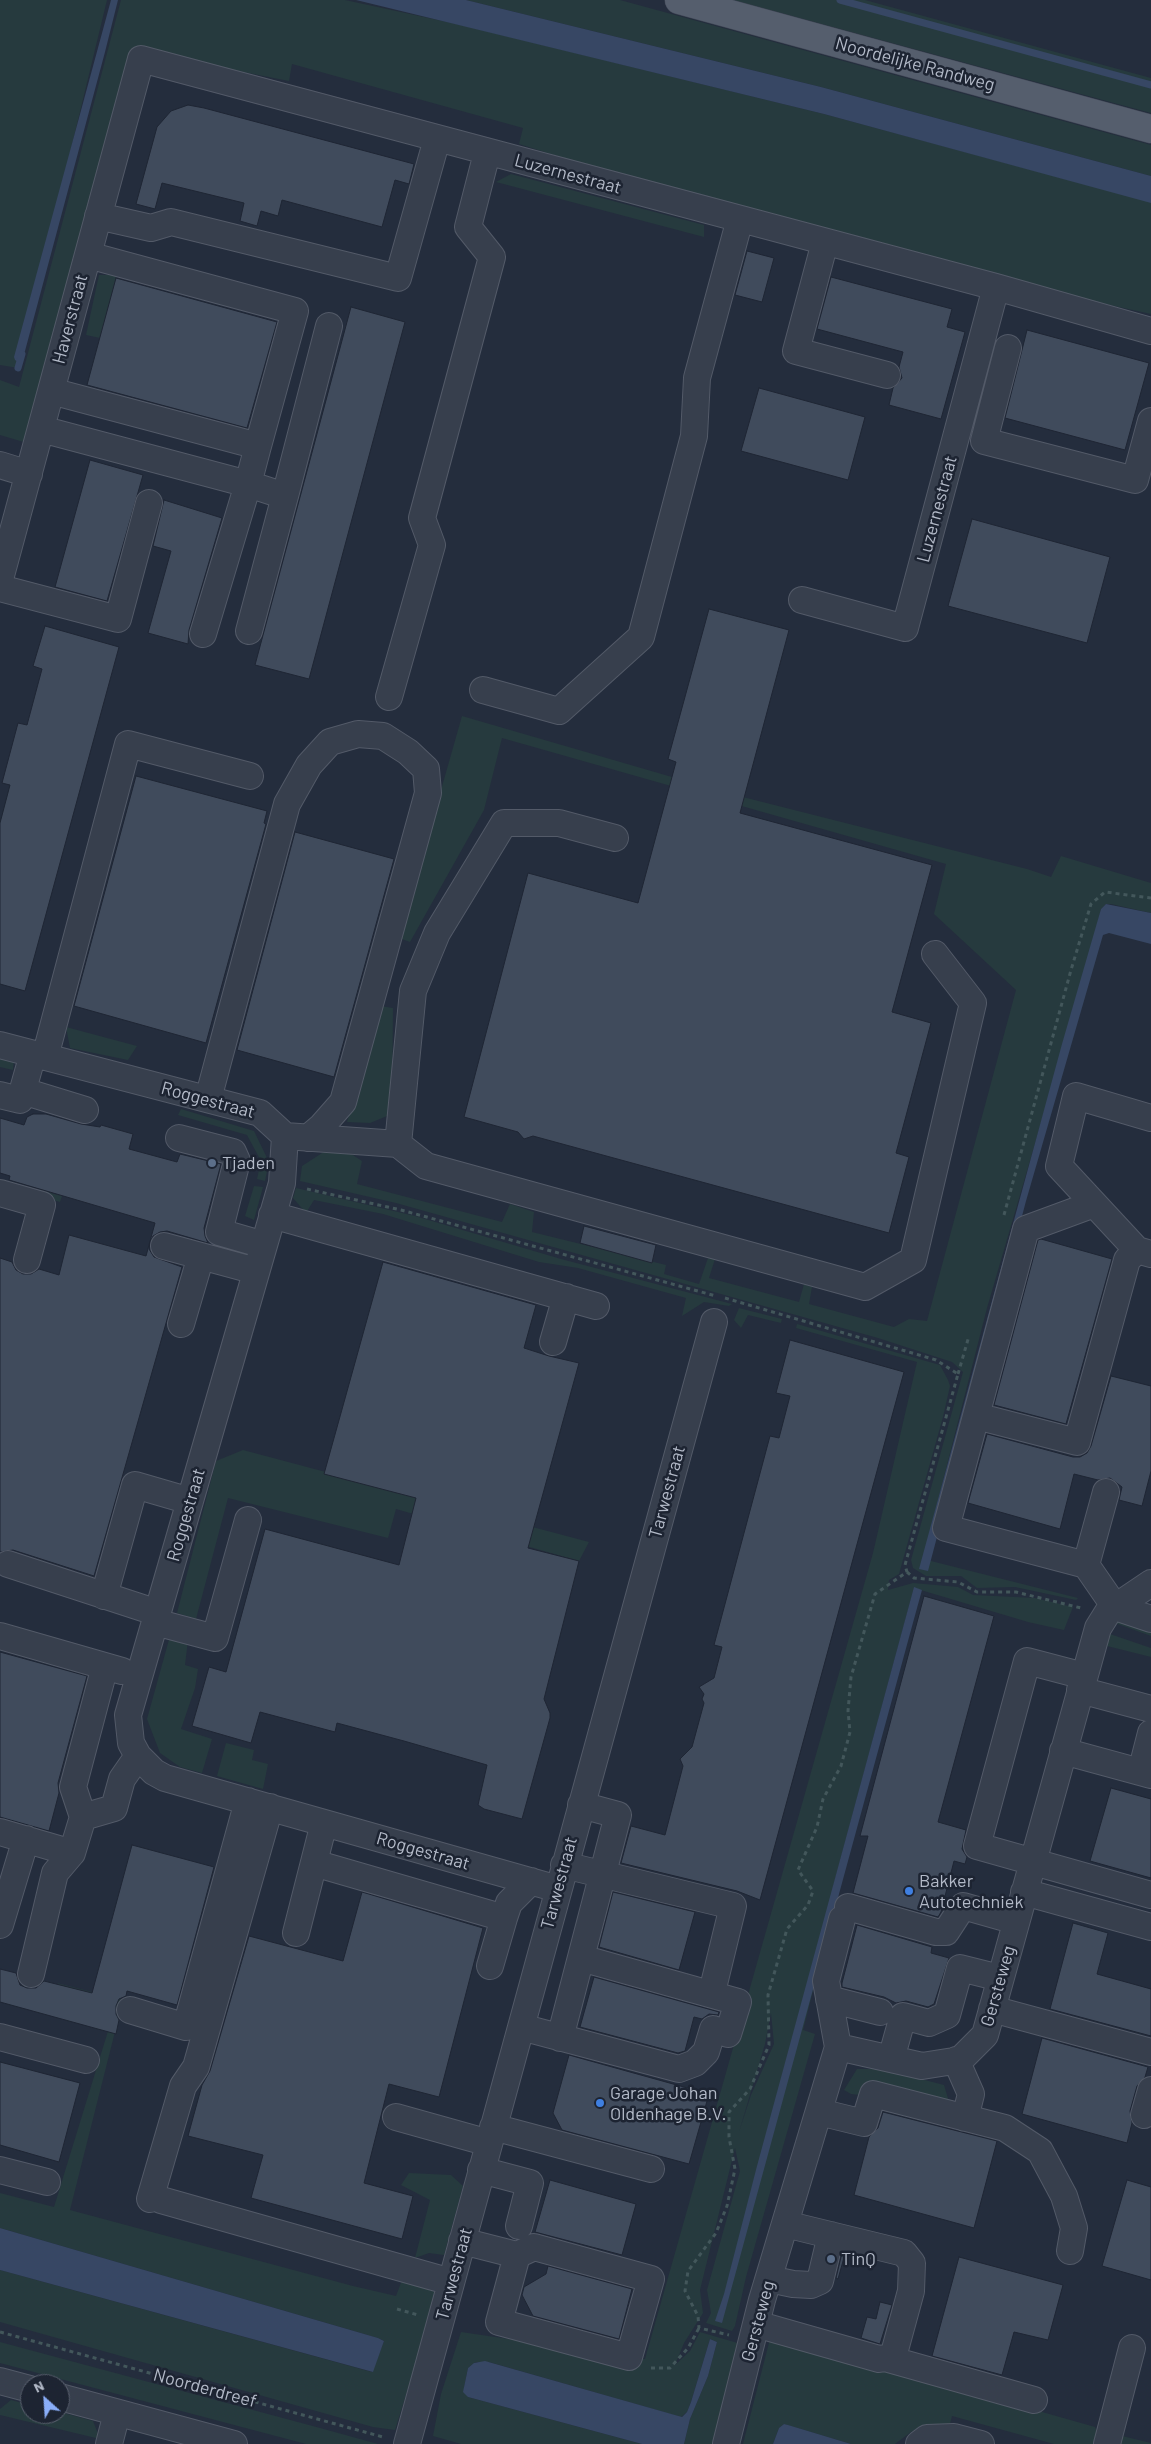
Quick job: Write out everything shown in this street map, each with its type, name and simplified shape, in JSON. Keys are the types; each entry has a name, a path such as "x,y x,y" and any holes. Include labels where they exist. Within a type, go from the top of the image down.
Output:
{"main road":[{"name":"Noordelijke Randweg","path":"679,0 1151,129"}],"street":[{"name":"Luzernestraat","path":"141,59 487,153 996,287 1151,331"},
{"name":"Haverstraat","path":"1,577 141,59"},
{"path":"98,216 151,228 171,222 398,278 437,139"},
{"path":"389,697 432,545 422,518 492,257 468,227 487,153"},
{"path":"483,690 559,711 641,637 694,436 697,378 740,219"},
{"path":"825,242 796,351 887,375"},
{"path":"88,255 295,311 248,484 203,634"},
{"name":"Luzernestraat","path":"802,600 906,628 996,287"},
{"path":"249,631 330,326"},
{"path":"1008,348 984,441 1136,480 1151,421"},
{"path":"51,390 258,446"},
{"path":"41,428 248,484 285,496"},
{"path":"0,465 29,474"},
{"path":"1,577 118,619 149,503"},
{"path":"208,1099 287,804 309,765 330,742 358,734 383,736 408,752 426,769 428,793 343,1102 321,1127 296,1137"},
{"path":"85,1110 11,1093 39,1055 128,744 250,776"},
{"path":"398,1144 413,991 437,934 504,823 559,823 615,838"},
{"path":"296,1137 398,1144 426,1166 864,1287 913,1260 973,1003 935,954"},
{"name":"Roggestraat","path":"0,1045 260,1113 296,1137 128,1715 131,1743 138,1756 150,1768 165,1778 531,1881 602,1874 733,1906 713,1988"},
{"path":"976,1416 1077,1442 1127,1260 1144,1252 1058,1166 1076,1096 1151,1118"},
{"path":"179,1138 232,1152 237,1162 219,1232 264,1245"},
{"path":"0,1193 42,1205 26,1260"},
{"path":"1086,1566 946,1528 1026,1229 1094,1204"},
{"path":"272,1215 596,1306"},
{"path":"164,1246 256,1271"},
{"path":"181,1324 201,1256"},
{"path":"554,1342 566,1297"},
{"name":"Tarwestraat","path":"408,2444 520,2027 714,1322"},
{"path":"104,1596 135,1485 190,1501"},
{"path":"1106,1492 1086,1566 1108,1614"},
{"path":"8,1564 104,1596 156,1618 215,1638 248,1520"},
{"path":"1108,1614 1151,1583"},
{"path":"1108,1614 1151,1619"},
{"name":"Gersteweg","path":"726,2444 756,2324 838,2047 922,2066 960,2060 984,2035 1082,1683 1108,1614"},
{"path":"0,1636 140,1676"},
{"path":"1151,1709 1027,1661 977,1846 1151,1895"},
{"path":"31,1974 55,1873 72,1852 83,1817 73,1787 105,1666"},
{"path":"1064,1751 1146,1773 1151,1733"},
{"path":"83,1817 114,1808 122,1779 138,1756"},
{"path":"130,2010 186,2027 259,1804"},
{"path":"259,1804 196,2067 183,2086 155,2200 451,2282"},
{"path":"560,2038 618,1815 581,1805"},
{"path":"296,1933 324,1823"},
{"path":"0,1832 72,1852"},
{"path":"0,1926 26,1839"},
{"path":"314,1863 504,1918"},
{"path":"490,1966 509,1903 531,1881"},
{"path":"1024,1892 1151,1927"},
{"path":"838,2047 826,1981 845,1913 936,1932 946,1932 963,1906 1016,1921"},
{"path":"520,2027 679,2069 695,2063 706,2052 713,2030 728,2034 738,2002 583,1950 546,1932"},
{"path":"891,2059 903,2016 929,2023 947,2015 960,1968 1000,1978"},
{"path":"829,1999 880,2012"},
{"path":"992,2009 1151,2052"},
{"path":"0,2037 86,2060"},
{"path":"956,2060 971,2094 965,2118"},
{"path":"1144,2115 1151,2090"},
{"path":"819,2112 864,2123 873,2094 1005,2128 1040,2151 1064,2196 1074,2228 1070,2251"},
{"path":"396,2117 651,2169"},
{"path":"0,2170 47,2182"},
{"path":"482,2170 530,2183 520,2226"},
{"path":"756,2324 879,2359 893,2357 896,2348 911,2292 912,2263 904,2252 785,2224"},
{"path":"769,2280 811,2285 820,2281 831,2235"},
{"path":"462,2241 517,2255 534,2247 651,2278 629,2357 499,2322 517,2255"},
{"path":"1107,2444 1132,2348"},
{"path":"885,2358 1034,2400"},
{"path":"0,2381 20,2386"},
{"path":"70,2400 222,2442"},
{"path":"109,2444 117,2413"},
{"path":"919,2444 927,2438 954,2437 981,2444"}],"path":[{"path":"1003,1217 1091,904 1106,892 1151,898"},
{"path":"282,1183 401,1210 847,1332 936,1360 958,1374"},
{"path":"971,1328 905,1564 907,1572 914,1578 958,1582 978,1592 1016,1592 1108,1614"},
{"path":"734,2337 699,2328 698,2316 685,2291 688,2271 716,2233 727,2206 735,2169 729,2137 730,2112 750,2089 769,2045 768,1995 787,1930 808,1906 813,1891 798,1870 817,1828 823,1799 841,1766 850,1732 848,1711 851,1677 875,1594 907,1572"},
{"name":"Noorderdreef","path":"0,2332 408,2444"}],"green space":[{"path":"0,0 107,0 18,368 0,365"},
{"path":"121,0 345,0 461,25 824,114 1151,202 1151,314 1082,299 872,240 624,177 519,144 523,128 292,64 289,81 131,50 45,387 27,443 0,435 0,380 19,387"},
{"path":"466,0 620,0 1151,145 1151,176 821,87"},
{"path":"733,0 865,0 1151,78 1151,113"},
{"path":"511,174 704,225 704,237 496,182"},
{"path":"99,275 117,275 100,338 86,335"},
{"path":"462,716 727,793 1027,869 1051,877 1061,856 1151,883 1151,913 1111,904 1106,904 1101,909 1090,955 987,1308 923,1559 1078,1598 1076,1600 1015,1587 977,1588 961,1576 926,1576 913,1568 911,1560 963,1372 952,1362 878,1338 396,1203 300,1181 302,1166 336,1144 362,1161 357,1184 502,1222 510,1204 534,1212 532,1232 666,1265 664,1274 699,1284 708,1258 715,1259 709,1278 799,1302 804,1284 812,1287 809,1304 894,1327 909,1319 927,1321 1016,990 934,914 946,864 502,738 484,810 410,942 399,938"},
{"path":"380,1006 393,1008 392,1114 370,1123 347,1122"},
{"path":"66,1027 137,1046 128,1060 70,1048"},
{"path":"0,1057 14,1060 13,1070 0,1067"},
{"path":"181,1109 254,1131 269,1162 265,1181 257,1179 261,1161 247,1135 178,1115"},
{"path":"0,1179 62,1196 60,1202 0,1185"},
{"path":"254,1186 263,1187 254,1220 245,1216"},
{"path":"296,1188 415,1216 561,1259 732,1304 729,1306 704,1302 682,1316 686,1298 578,1268 539,1262 383,1214 314,1200 306,1213 293,1198"},
{"path":"739,1308 782,1319 781,1323 748,1315 741,1328 734,1320"},
{"path":"797,1324 940,1365 948,1380 950,1386 943,1417 899,1574 889,1580 888,1590 913,1583 958,1587 973,1595 1035,1598 1073,1607 1064,1630 1028,1622 914,1588 833,1887 839,1889 803,2030 815,2034 746,2277 735,2326 732,2331 706,2323 711,2313 707,2290 740,2171 735,2148 700,2290 703,2313 684,2343 675,2365 690,2351 700,2332 741,2344 715,2444 684,2444 690,2419 708,2376 717,2342 710,2339 691,2402 687,2412 681,2417 489,2362 476,2362 468,2368 464,2388 468,2397 642,2444 461,2444 433,2436 441,2394 461,2332 645,2359 873,1553 917,1362 796,1328","holes":["771,2013 774,2044 751,2095 739,2132 765,2044"]},
{"path":"243,1450 589,1542 579,1561 396,1509 388,1538 228,1498 196,1619 177,1613 216,1461"},
{"path":"1124,1617 1151,1625 1151,1636 1115,1623"},
{"path":"1110,1634 1151,1648 1151,1657 1107,1646"},
{"path":"170,1636 188,1640 185,1665 198,1669 195,1688 181,1729 212,1739 202,1773 180,1767 160,1753 147,1719"},
{"path":"226,1743 254,1750 252,1760 268,1764 263,1789 217,1776"},
{"path":"57,1983 123,2000 70,2210 396,2296 402,2280 438,2293 395,2430 373,2427 0,2322 0,2270 372,2372 384,2341 0,2228 0,2193 54,2207 116,2005 62,1988"},
{"path":"857,2069 882,2069 944,2085 950,2105 851,2094 844,2090"},
{"path":"409,2173 451,2175 463,2186 444,2255 429,2253 415,2258 430,2200 401,2185"},
{"path":"771,2335 1095,2427 1101,2442 1099,2444 1054,2444 952,2416 950,2424 928,2425 911,2432 895,2444 851,2444 784,2424 779,2428 773,2444 743,2444"},
{"path":"0,2342 378,2444 306,2444 70,2382 70,2374 42,2374 0,2363"},
{"path":"11,2400 20,2402 20,2420 0,2415 0,2409"},
{"path":"70,2415 93,2421 100,2439 38,2424 70,2424"},
{"path":"1122,2436 1151,2443 1151,2444 1120,2444"}],"water":[{"path":"111,0 118,0 105,52 25,351 18,362 14,357"},
{"path":"356,0 466,0 821,87 1151,176 1151,203 824,114"},
{"path":"1106,904 1151,913 1151,944 1109,933 1103,935 1026,1201 928,1571 919,1569 1062,1044 1101,909"},
{"path":"914,1587 922,1590 722,2323 715,2321 724,2294"},
{"path":"0,2228 384,2341 373,2372 0,2270"},
{"path":"710,2339 717,2342 708,2376 690,2419 684,2444 642,2444 468,2397 463,2392 468,2368 474,2363 485,2361 682,2417 687,2412 691,2402"},
{"path":"784,2424 851,2444 773,2444 779,2428"}],"building":[{"path":"188,105 414,164 409,184 395,180 382,227 282,200 278,216 261,211 257,226 240,221 244,203 162,183 155,209 136,204 157,127 171,111"},
{"path":"747,251 774,258 762,302 735,295"},
{"path":"831,277 952,309 947,327 965,332 941,419 889,405 893,388 902,378 899,367 903,352 817,329"},
{"path":"116,278 277,322 247,428 87,385"},
{"path":"351,307 405,322 309,679 255,665"},
{"path":"1027,330 1149,363 1125,450 1005,418"},
{"path":"759,388 865,417 848,480 741,451"},
{"path":"90,460 143,475 107,601 55,587"},
{"path":"164,500 222,518 189,630 188,644 148,633 171,551 153,546"},
{"path":"972,519 1110,557 1087,643 948,606"},
{"path":"709,609 789,630 740,813 932,865 892,1012 931,1023 896,1153 909,1157 889,1233 533,1136 524,1139 518,1132 464,1117 528,873 638,903 676,762 668,759"},
{"path":"45,626 119,647 25,991 0,984 0,823 10,785 2,783 18,723 27,725 42,669 33,666"},
{"path":"136,776 267,811 264,823 266,824 206,1043 74,1006"},
{"path":"295,832 394,859 334,1077 237,1050"},
{"path":"33,1114 46,1114 81,1124 100,1127 101,1125 133,1134 129,1149 177,1162 180,1154 221,1164 204,1228 208,1243 167,1231 153,1236 150,1242 149,1249 154,1257 182,1267 94,1576 13,1550 0,1552 0,1258 12,1262 16,1270 23,1274 31,1274 39,1269 59,1275 69,1235 146,1256 155,1223 9,1180 10,1176 0,1173 0,1118 24,1125 27,1117"},
{"path":"584,1226 656,1245 652,1263 580,1243"},
{"path":"1041,1239 1112,1259 1066,1424 994,1405 1038,1240"},
{"path":"383,1262 536,1305 524,1348 579,1363 528,1548 579,1561 544,1699 550,1713 550,1718 522,1819 484,1809 478,1805 487,1765 404,1741 337,1723 335,1732 260,1712 251,1743 192,1726 209,1667 226,1672 265,1529 399,1565 416,1498 324,1474"},
{"path":"790,1340 904,1372 760,1900 737,1891 621,1863 631,1826 665,1835 683,1766 680,1759 692,1747 704,1703 702,1699 704,1694 699,1687 714,1678 722,1647 714,1645 770,1436 779,1438 790,1396 776,1393"},
{"path":"1111,1376 1151,1386 1151,1471 1142,1506 1119,1500 1122,1487 1110,1478 1098,1480 1074,1474 1060,1529 968,1503 987,1434 1073,1457 1080,1457 1087,1453 1091,1446"},
{"path":"924,1596 994,1616 938,1822 966,1830 962,1849 967,1857 965,1864 954,1861 941,1912 938,1917 853,1893 868,1836 860,1836"},
{"path":"0,1652 87,1676 58,1783 59,1793 49,1831 0,1817"},
{"path":"1111,1788 1151,1799 1151,1878 1090,1861"},
{"path":"132,1845 214,1867 177,2005 127,1991 126,1996 119,1999 116,2006 116,2014 119,2020 116,2034 0,2002 0,1969 16,1973 20,1985 27,1988 36,1988 44,1981 92,1993"},
{"path":"362,1892 483,1928 439,2097 389,2084 364,2183 413,2196 402,2239 251,2198 263,2155 188,2136 202,2085 210,2071 249,1936 343,1961"},
{"path":"613,1892 695,1912 679,1970 599,1947"},
{"path":"1073,1923 1108,1933 1097,1974 1151,1989 1151,2036 1050,2009"},
{"path":"857,1925 932,1947 931,1953 949,1958 934,2004 928,2007 906,2001 896,2003 884,1997 842,1987"},
{"path":"594,1977 719,2012 718,2015 709,2014 702,2019 694,2017 685,2051 678,2053 580,2027"},
{"path":"1042,2038 1148,2067 1145,2077 1137,2086 1130,2111 1132,2123 1127,2143 1022,2114"},
{"path":"569,2055 709,2094 689,2164 562,2130 553,2113"},
{"path":"0,2062 80,2083 59,2162 0,2145"},
{"path":"883,2112 997,2141 974,2228 854,2195 869,2137 878,2128"},
{"path":"550,2180 636,2204 622,2255 535,2232"},
{"path":"1127,2180 1151,2187 1151,2280 1102,2266"},
{"path":"842,2253 845,2254 838,2279 836,2278"},
{"path":"959,2257 1063,2285 1048,2340 1014,2332 1002,2375 932,2356"},
{"path":"548,2266 632,2289 619,2339 533,2316 522,2295 524,2287 546,2274"},
{"path":"880,2302 892,2305 880,2344 861,2338 867,2317 876,2319"}],"waterway":[{"path":"840,0 1151,85"},
{"path":"18,368 22,354"}],"place":[{"name":"Tjaden","path":"212,1163"},
{"name":"Bakker Autotechniek","path":"909,1891"},
{"name":"Garage Johan Oldenhage B.V.","path":"600,2103"},
{"name":"TinQ","path":"831,2259"}]}
